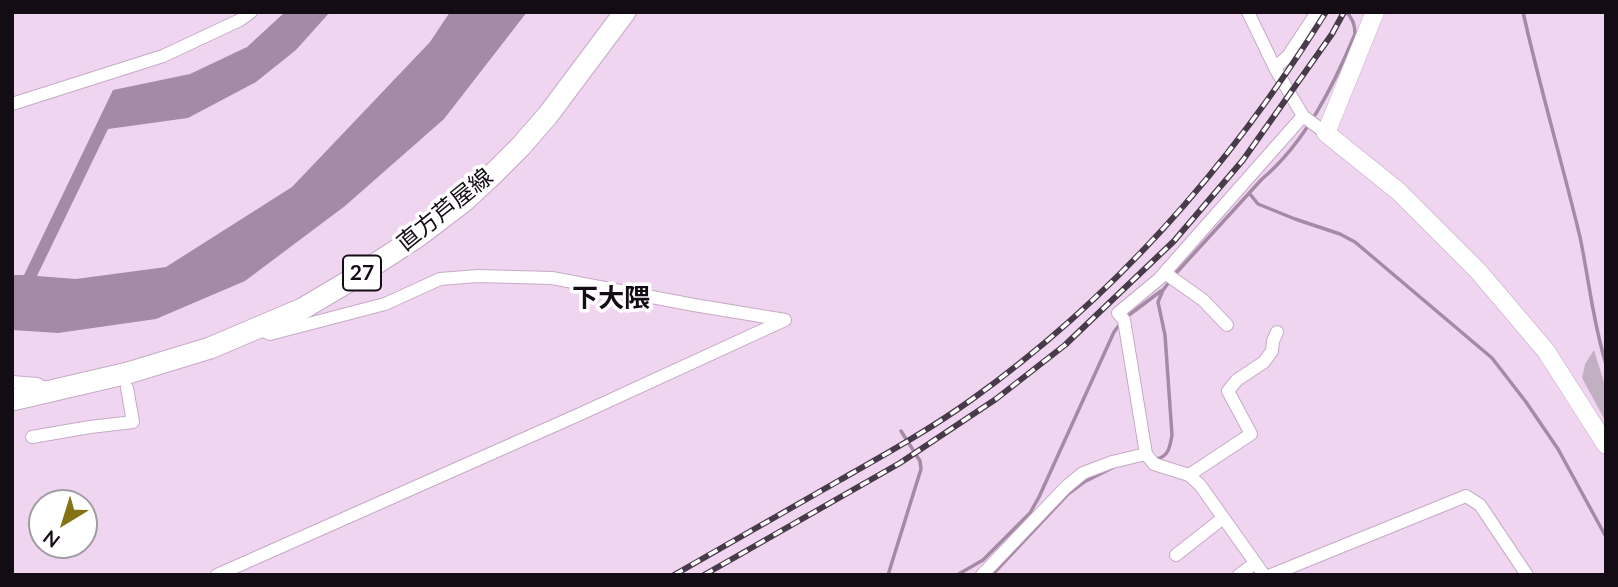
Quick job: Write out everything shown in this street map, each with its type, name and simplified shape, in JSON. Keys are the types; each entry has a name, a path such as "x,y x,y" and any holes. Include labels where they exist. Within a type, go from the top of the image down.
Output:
{"main road":[{"name":"直方芦屋線","path":"12,400 128,373 210,348 302,309 346,283 417,237 463,202 521,146 548,115 625,12"}],"street":[{"path":"12,104 163,56 240,20 251,12"},
{"path":"1248,12 1275,68 1313,124 1398,191 1479,272 1546,351 1606,445"},
{"path":"1275,68 1288,56 1317,12"},
{"path":"1264,575 1200,485 1189,475 1154,464 1146,454 1124,320 1118,313 1165,273 1313,124 1375,12"},
{"path":"1165,273 1203,300 1227,326"},
{"path":"216,575 785,320 552,278 478,276 440,279 385,304 270,334 258,328"},
{"path":"1189,475 1251,433 1228,391 1237,380 1264,362 1272,351 1277,332"},
{"path":"12,382 37,384 50,391"},
{"path":"32,437 133,422 127,387"},
{"path":"982,575 1066,487 1083,473 1112,462 1146,454"},
{"path":"1271,575 1466,496 1480,505 1527,575"},
{"path":"1176,555 1223,518"},
{"path":"1239,575 1255,563"}],"shaded area":[{"path":"285,12 330,12 296,50 256,82 188,118 108,129 37,276 76,279 166,267 292,187 430,42 450,12 527,12 444,119 345,206 245,281 156,319 58,333 12,330 12,275 24,275 113,90 190,74 247,47"},
{"path":"1594,350 1606,389 1606,422 1582,378 1585,364"}],"waterway":[{"path":"1156,459 1166,453 1172,435 1165,335 1158,302 1163,290 1305,131 1328,93 1355,34 1353,22 1346,12"},
{"path":"1523,12 1580,237 1594,317 1606,364"},
{"path":"1250,194 1258,204 1355,242 1492,358 1558,449 1606,537"},
{"path":"1125,318 1161,291"},
{"path":"957,575 983,560 1030,513 1120,324"},
{"path":"888,575 921,469 920,461 901,431"},
{"path":"992,575 1068,494 1084,482 1114,467"}],"railway":[{"path":"674,575 939,422 1024,360 1074,317 1168,224 1211,174 1290,68 1326,12"},
{"path":"704,575 900,463 996,399 1065,345 1174,241 1243,160 1332,34 1344,12"}],"district":[{"name":"下大隈","path":"611,299"}]}
